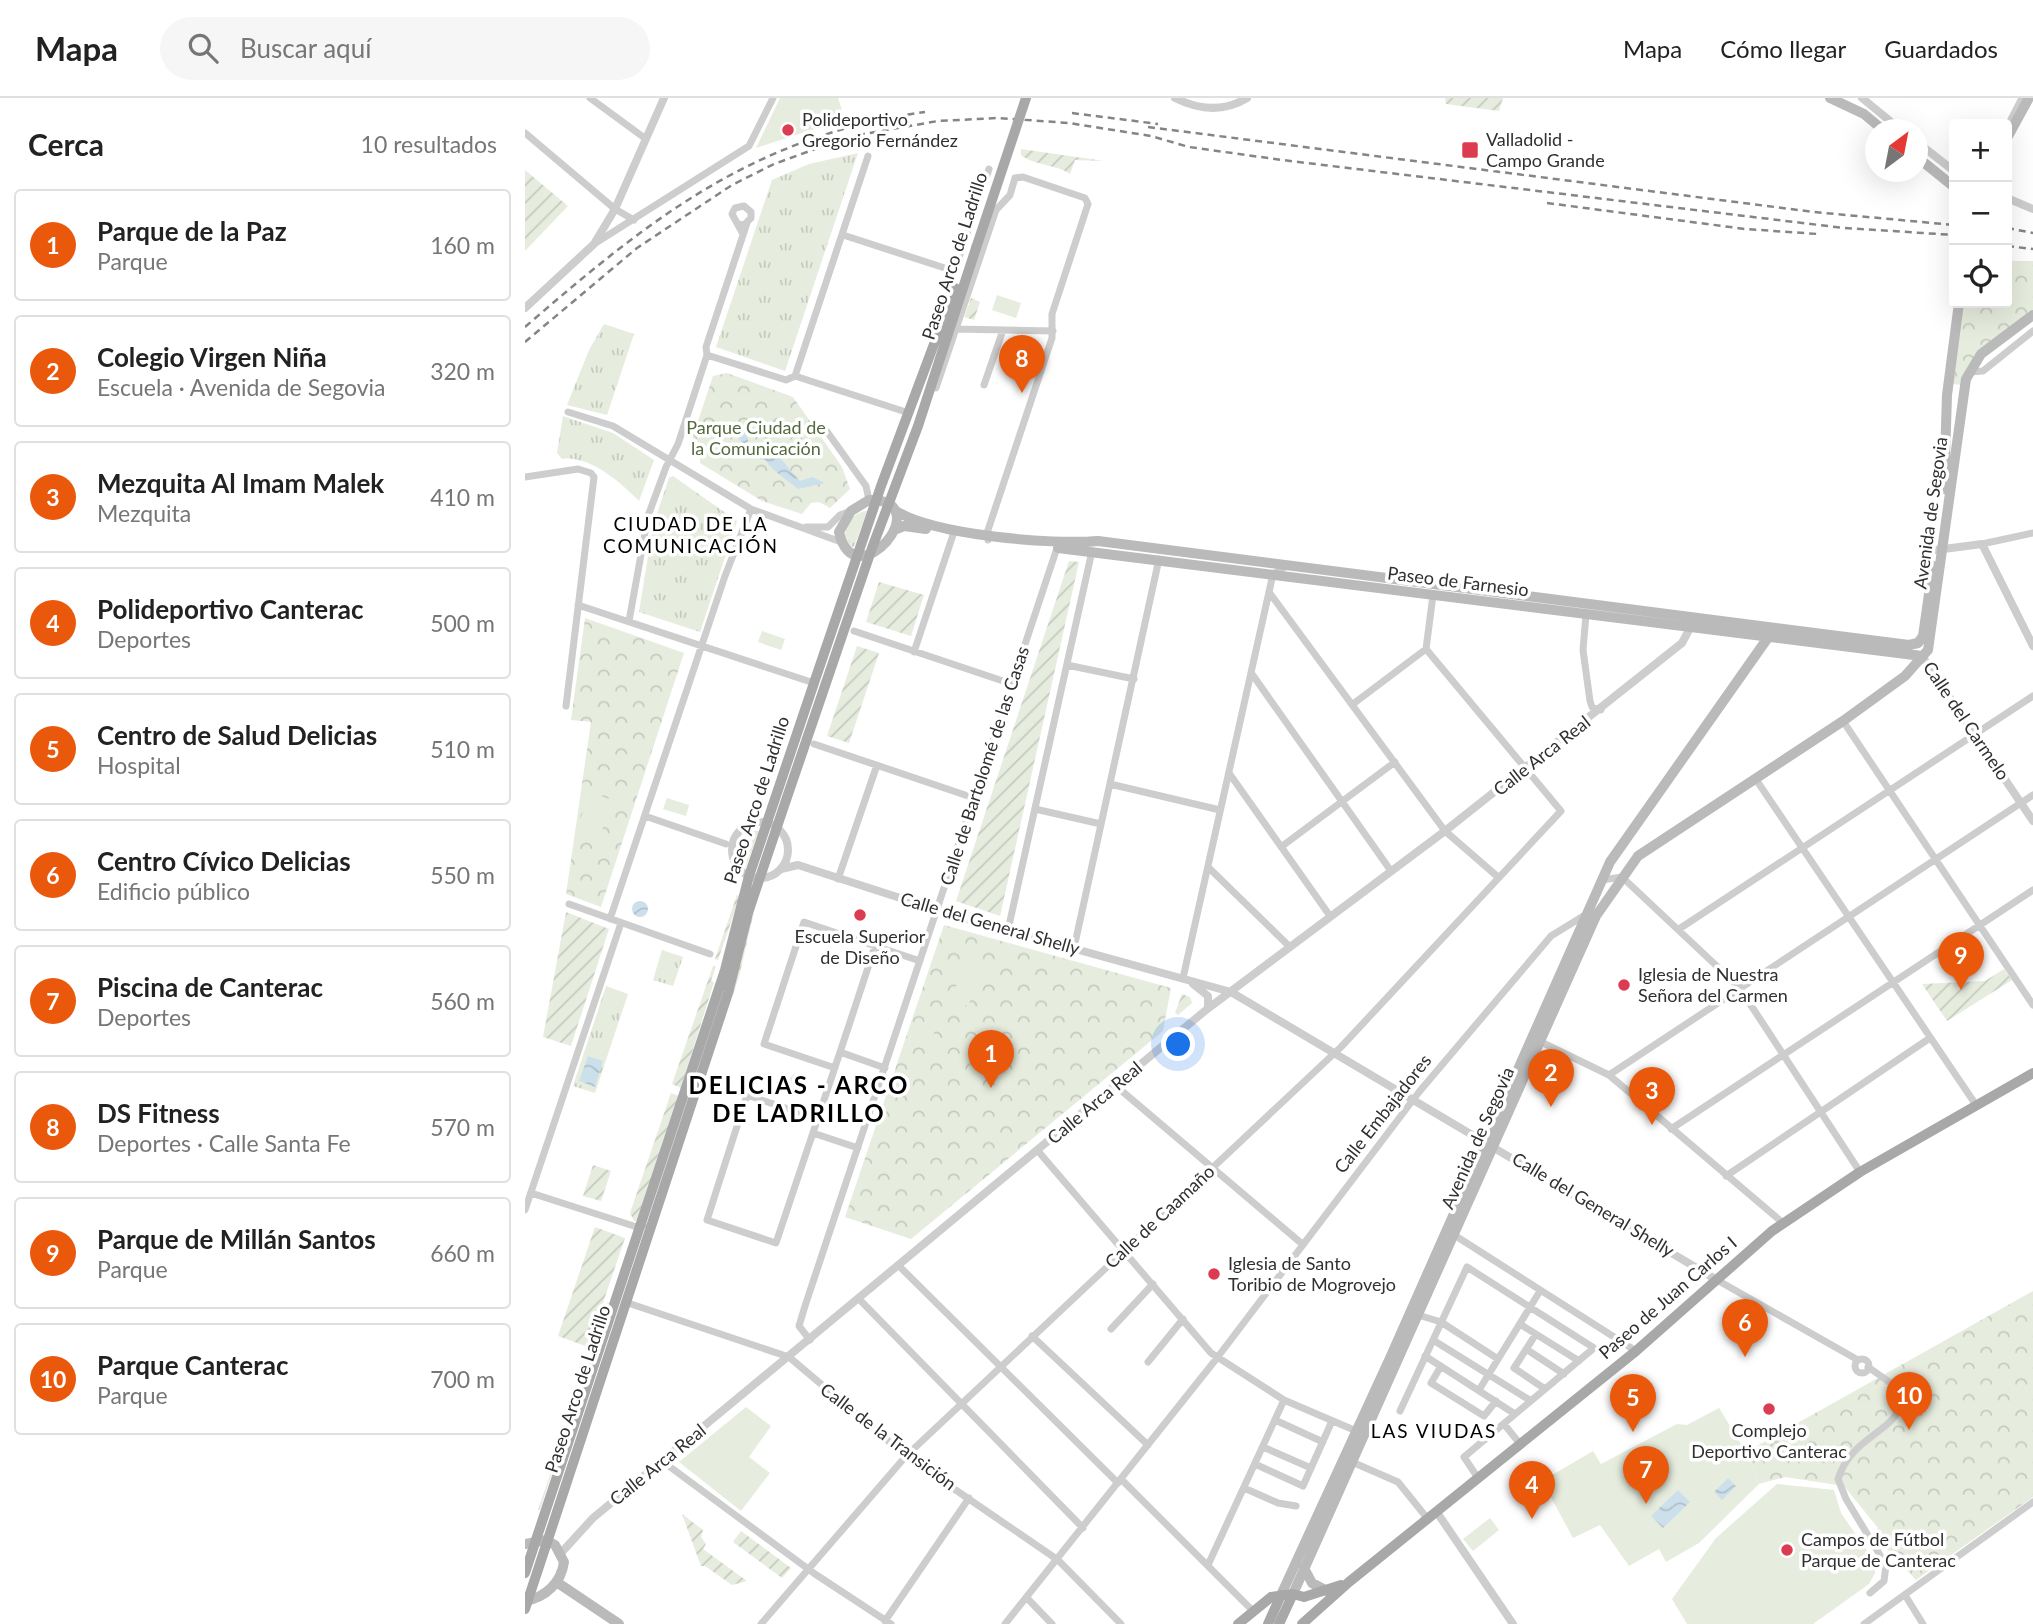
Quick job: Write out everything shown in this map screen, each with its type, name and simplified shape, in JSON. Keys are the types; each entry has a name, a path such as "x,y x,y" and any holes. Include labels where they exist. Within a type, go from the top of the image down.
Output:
{"main road":[{"name":"Paseo Arco de Ladrillo","path":"883,503 918,426 1019,98"},
{"name":"Paseo Arco de Ladrillo","path":"525,1573 725,970 749,876 772,825 883,503 909,413 1026,98"},
{"path":"1830,98 1870,119"},
{"path":"2012,128 2028,98"},
{"path":"1928,166 1949,183"},
{"name":"Avenida de Segovia","path":"1299,1596 1304,1568 1352,1462 1360,1433 1454,1213 1539,1041 1588,931 1622,877 1635,859 1843,721 1905,676 1930,646 1946,465 1945,422 1958,308"},
{"name":"Avenida de Segovia","path":"1909,645 1918,643 1923,636 1965,386 1970,372 1982,354 2033,315"},
{"path":"883,503 894,530 881,547 864,555 848,551 841,542 841,525 851,511 883,503"},
{"name":"Paseo de Farnesio","path":"883,503 911,519 1057,548 1767,639 1922,656"},
{"name":"Paseo de Farnesio","path":"894,530 910,526 953,535 1068,543 1098,541 1909,645"},
{"name":"Paseo Arco de Ladrillo","path":"526,1603 535,1541 625,1301 652,1221 728,993 761,878 772,825 814,683 864,555"},
{"path":"1585,915 1618,846 1767,639 1784,629"},
{"path":"1909,645 1922,656"},
{"path":"1618,846 1635,859"},
{"name":"Avenida de Segovia","path":"1281,1594 1418,1315 1453,1237 1489,1143 1585,915"},
{"name":"Paseo de Juan Carlos I","path":"1305,1619 1636,1351 1783,1223 1860,1172 2033,1073"},
{"path":"526,1603 558,1583 564,1562 561,1553 535,1541"},
{"path":"1304,1568 1312,1583 1327,1591"},
{"name":"Paseo de Juan Carlos I","path":"1281,1594 1299,1596 1327,1591 1349,1582"},
{"path":"558,1583 619,1624"},
{"path":"1238,1624 1281,1594"},
{"path":"1268,1624 1281,1594"},
{"path":"1279,1624 1299,1596"},
{"name":"Paseo de Juan Carlos I","path":"1299,1596 1310,1606 1305,1619"}],"street":[{"path":"590,98 646,139"},
{"path":"594,244 615,209 664,98"},
{"path":"525,308 594,244 749,146 772,98"},
{"path":"1175,98 1214,109 1230,107 1247,98"},
{"path":"1861,98 1887,119"},
{"path":"2011,119 2022,98"},
{"path":"525,133 615,209 633,220"},
{"path":"1928,151 1949,167"},
{"path":"795,376 868,156"},
{"name":"Paseo Arco de Ladrillo","path":"919,387 922,366 989,169"},
{"path":"988,536 1053,331 1052,314 1089,204 1085,198 1023,177 1015,178 1008,169"},
{"name":"Paseo Arco de Ladrillo","path":"918,426 926,417 996,210 1010,195 1015,178"},
{"path":"2012,200 2033,209"},
{"path":"629,621 648,516 708,355 706,347 751,212 741,206 732,214 743,234"},
{"path":"615,209 615,231"},
{"path":"738,224 747,223"},
{"path":"843,235 954,271"},
{"path":"955,329 1053,331"},
{"path":"984,385 1003,330"},
{"path":"1970,372 1983,371 2033,331"},
{"path":"708,355 786,380 795,376 909,413"},
{"path":"568,412 613,426 751,509 841,542"},
{"path":"823,426 866,486 883,503"},
{"path":"525,477 578,469 591,473 594,482 566,706"},
{"path":"610,919 702,645 751,509"},
{"path":"795,526 828,527 840,515 851,511"},
{"path":"1939,550 2033,533"},
{"path":"914,652 953,535"},
{"path":"1982,544 2033,646"},
{"name":"Calle de Bartolomé de las Casas","path":"810,1340 799,1326 1057,548"},
{"path":"1007,930 1092,551"},
{"path":"1074,948 1159,559"},
{"path":"1183,978 1273,574 1288,565"},
{"path":"1269,592 1445,831 1498,877"},
{"path":"1353,704 1426,649 1433,595"},
{"path":"578,604 814,683"},
{"path":"1586,614 1584,662 1590,701 1592,707 1601,710"},
{"path":"1678,615 1690,628"},
{"name":"Calle Arca Real","path":"561,1553 593,1518 1207,1008 1445,831 1601,710 1682,643 1690,628"},
{"path":"854,631 1012,684"},
{"path":"1426,649 1525,769"},
{"name":"Calle del Carmelo","path":"1922,656 2033,821"},
{"path":"1067,665 1134,679"},
{"path":"1251,674 1391,871"},
{"path":"1679,929 2033,696"},
{"path":"1843,721 2033,1005"},
{"path":"814,744 974,798"},
{"path":"1281,847 1395,762"},
{"path":"838,879 877,765"},
{"name":"Calle de Caamaño","path":"761,1624 906,1456 1334,1054 1561,811 1525,769"},
{"path":"1229,773 1330,916"},
{"path":"1755,778 1976,1105"},
{"path":"1110,784 1220,810"},
{"path":"1609,1075 2033,794"},
{"path":"1035,809 1101,824"},
{"path":"645,816 731,845"},
{"path":"772,825 784,836 788,851 798,865 761,878 749,876 739,868 731,845 744,827 772,825"},
{"path":"781,869 788,851"},
{"name":"Calle del General Shelly","path":"798,865 937,911 1231,992 1855,1361 1860,1372 1869,1370 1895,1386 1901,1403 1900,1410 1894,1419 1868,1437 1847,1458 1838,1479 1846,1499 1886,1565 1884,1581 1870,1593"},
{"path":"1208,867 1290,947"},
{"path":"1602,880 1622,877 1739,987 1860,1172"},
{"path":"1671,1129 2033,890"},
{"path":"569,904 711,954"},
{"name":"Calle Embajadores","path":"1005,1624 1217,1358 1301,1243 1413,1100 1551,936 1585,915"},
{"path":"525,1210 621,922"},
{"path":"835,1068 764,1044 804,922 920,961"},
{"path":"818,1119 747,1095 707,1220 776,1243 818,1119 835,1068 875,946"},
{"name":"Calle del General Shelly","path":"1183,978 1205,993 1207,1008"},
{"path":"1726,1176 1930,1038"},
{"path":"1539,1041 1609,1075 1783,1223"},
{"path":"840,1052 885,1068"},
{"path":"1116,1086 1301,1243"},
{"path":"813,1133 858,1148"},
{"path":"1038,1151 1217,1358 1284,1400 1360,1433"},
{"path":"531,1192 640,1227 652,1221"},
{"path":"1454,1213 1450,1231 1453,1237 1636,1351"},
{"path":"899,1266 1209,1565 1249,1617"},
{"path":"1400,1411 1467,1267 1594,1348 1464,1457 1478,1478"},
{"path":"1111,1329 1153,1284"},
{"path":"1479,1390 1540,1291"},
{"path":"859,1299 1083,1528"},
{"name":"Paseo Arco de Ladrillo","path":"612,1312 625,1301"},
{"name":"Calle de la Transición","path":"625,1301 789,1357 906,1456 1058,1560 1121,1624"},
{"path":"1418,1315 1441,1322 1498,1359"},
{"path":"1148,1362 1183,1320"},
{"path":"1520,1324 1579,1361"},
{"path":"1536,1334 1514,1368 1545,1389"},
{"path":"1033,1336 1147,1445"},
{"path":"1433,1340 1531,1401"},
{"path":"1526,1349 1564,1374"},
{"path":"1425,1356 1515,1414"},
{"path":"1441,1366 1431,1383 1483,1416 1496,1401"},
{"path":"1209,1565 1284,1400"},
{"path":"1275,1420 1323,1442"},
{"path":"1255,1464 1303,1486 1332,1422"},
{"path":"1504,1424 1520,1444"},
{"path":"1263,1447 1311,1468"},
{"path":"662,1461 809,1569 888,1622 969,1498"},
{"path":"1352,1462 1398,1482 1431,1515 1513,1624"},
{"path":"1244,1489 1278,1503 1296,1506"},
{"path":"1864,1624 2033,1502"},
{"path":"1905,1595 1923,1624"},
{"path":"1027,1598 1052,1624"}],"green space":[{"name":"Polideportivo Gregorio Fernández","path":"780,98 838,98 845,119 756,148"},
{"path":"1445,98 1503,98 1499,111 1446,104"},
{"path":"1021,149 1104,161 1075,160 1070,174 1027,159 1021,155"},
{"path":"858,153 785,371 716,347 772,180 809,164"},
{"path":"525,170 568,206 525,251"},
{"path":"2012,261 2033,261 2033,311 1978,350 1962,385 1953,384 1962,308 2012,308"},
{"path":"997,295 1021,303 1016,318 992,310"},
{"path":"971,298 980,302 974,320 964,317"},
{"path":"604,324 634,334 607,415 567,405 589,350"},
{"name":"Parque Ciudad de la Comunicación","path":"727,373 793,397 842,467 850,489 830,508 819,502 811,503 802,514 762,501 700,463 700,449 693,453 689,448 713,376"},
{"path":"563,416 613,433 654,460 639,501 594,466 583,461 562,459 557,453"},
{"path":"673,476 737,521 700,632 639,612 653,526 669,478"},
{"path":"867,511 854,547 851,546 845,535 847,526 855,516"},
{"path":"1069,561 1079,562 1000,916 956,901"},
{"path":"879,582 924,595 911,636 866,622"},
{"path":"585,618 684,653 601,907 566,894 591,722 571,720"},
{"path":"762,631 785,639 781,650 758,642"},
{"path":"857,646 879,653 849,743 827,736"},
{"path":"590,792 612,800 600,836 577,828"},
{"path":"667,798 689,805 686,816 663,809"},
{"path":"754,831 759,831 745,869 739,858 739,847 744,838"},
{"path":"737,895 740,896 718,960 715,959"},
{"path":"756,903 739,977 699,1094 752,915"},
{"path":"566,912 609,929 571,1046 543,1037"},
{"path":"944,925 1171,988 1163,1031 911,1239 845,1217"},
{"path":"662,950 683,957 673,986 653,980"},
{"path":"969,965 986,975 967,1006 950,996"},
{"path":"713,966 716,966 711,981 714,982 681,1088 672,1084"},
{"path":"2004,969 2012,980 1947,1021 1922,984 1985,981"},
{"path":"606,986 628,994 595,1093 573,1086"},
{"path":"1182,994 1190,997 1192,1003 1178,1015 1175,1013"},
{"path":"925,1019 937,1023 930,1046 918,1042"},
{"path":"794,1074 800,1074 805,1082 803,1088 794,1090 789,1085 789,1079"},
{"path":"671,1093 679,1096 637,1221 634,1221 630,1213"},
{"path":"593,1165 611,1171 601,1201 583,1196"},
{"path":"595,1227 625,1238 588,1347 558,1336"},
{"path":"2033,1291 2033,1497 1916,1580 1873,1534 1878,1528 1844,1486 1785,1477 1759,1484 1746,1452"},
{"path":"607,1303 609,1303 576,1398"},
{"path":"574,1404 540,1510 538,1510"},
{"path":"746,1407 771,1426 749,1457 770,1473 741,1511 679,1462"},
{"path":"1719,1408 1746,1452 1759,1484 1699,1543 1666,1562 1659,1549 1629,1566 1600,1525 1573,1538 1542,1481 1593,1451 1601,1464 1677,1424 1687,1425"},
{"name":"Campos de Fútbol Parque de Canterac","path":"1777,1484 1834,1490 1841,1513 1874,1561 1875,1573 1869,1584 1813,1624 1687,1624 1672,1599 1716,1538"},
{"path":"682,1514 703,1530 701,1537 706,1544 703,1549 747,1581 732,1585 701,1566"},
{"path":"1490,1518 1499,1530 1473,1551 1463,1539"},
{"path":"741,1531 791,1568 782,1578 733,1542"}],"water":[{"path":"715,422 721,422 729,431 740,430 746,433 750,449 780,458 800,481 812,477 825,483 798,489 765,460 742,455 744,445 736,435 723,437 715,432 704,438 706,430"},
{"path":"640,901 648,909 640,917 632,909"},
{"path":"588,1056 603,1061 595,1087 579,1081"},
{"path":"1728,1478 1736,1486 1722,1500 1714,1492"},
{"path":"1678,1490 1690,1502 1663,1528 1651,1516"}],"railway":[{"path":"525,327 617,251 662,217 708,188 757,162 808,140 864,124 925,112"},
{"path":"1072,113 1158,124"},
{"path":"525,342 637,248 732,185 774,164 829,144 864,134 938,121 998,118 1069,123 1151,136 1189,147 1282,160 1844,228 1949,235"},
{"path":"1148,127 1814,212 1949,225"},
{"path":"1547,203 1745,229 1818,234"},
{"path":"2012,229 2033,233"},
{"path":"2012,247 2033,249"}],"place":[{"name":"Polideportivo Gregorio Fernández","path":"788,130"},
{"name":"Valladolid - Campo Grande","path":"1470,150"},
{"name":"DS Fitness","path":"1022,393"},
{"name":"Escuela Superior de Diseño","path":"860,915"},
{"name":"Iglesia de Nuestra Señora del Carmen","path":"1624,985"},
{"name":"Parque de Millán Santos","path":"1961,990"},
{"name":"Parque de la Paz","path":"991,1088"},
{"name":"Colegio Virgen Niña","path":"1551,1107"},
{"name":"Mezquita Al Imam Malek","path":"1652,1125"},
{"name":"Iglesia de Santo Toribio de Mogrovejo","path":"1214,1274"},
{"name":"Centro Cívico Delicias","path":"1745,1357"},
{"name":"Complejo Deportivo Canterac","path":"1769,1409"},
{"name":"Parque Canterac","path":"1909,1430"},
{"name":"Centro de Salud Delicias","path":"1633,1432"},
{"name":"Piscina de Canterac","path":"1646,1504"},
{"name":"Polideportivo Canterac","path":"1532,1519"},
{"name":"Campos de Fútbol Parque de Canterac","path":"1787,1550"}],"district":[{"name":"CIUDAD DE LA COMUNICACIÓN","path":"691,535"},
{"name":"DELICIAS - ARCO DE LADRILLO","path":"799,1100"},
{"name":"LAS VIUDAS","path":"1434,1431"}]}
